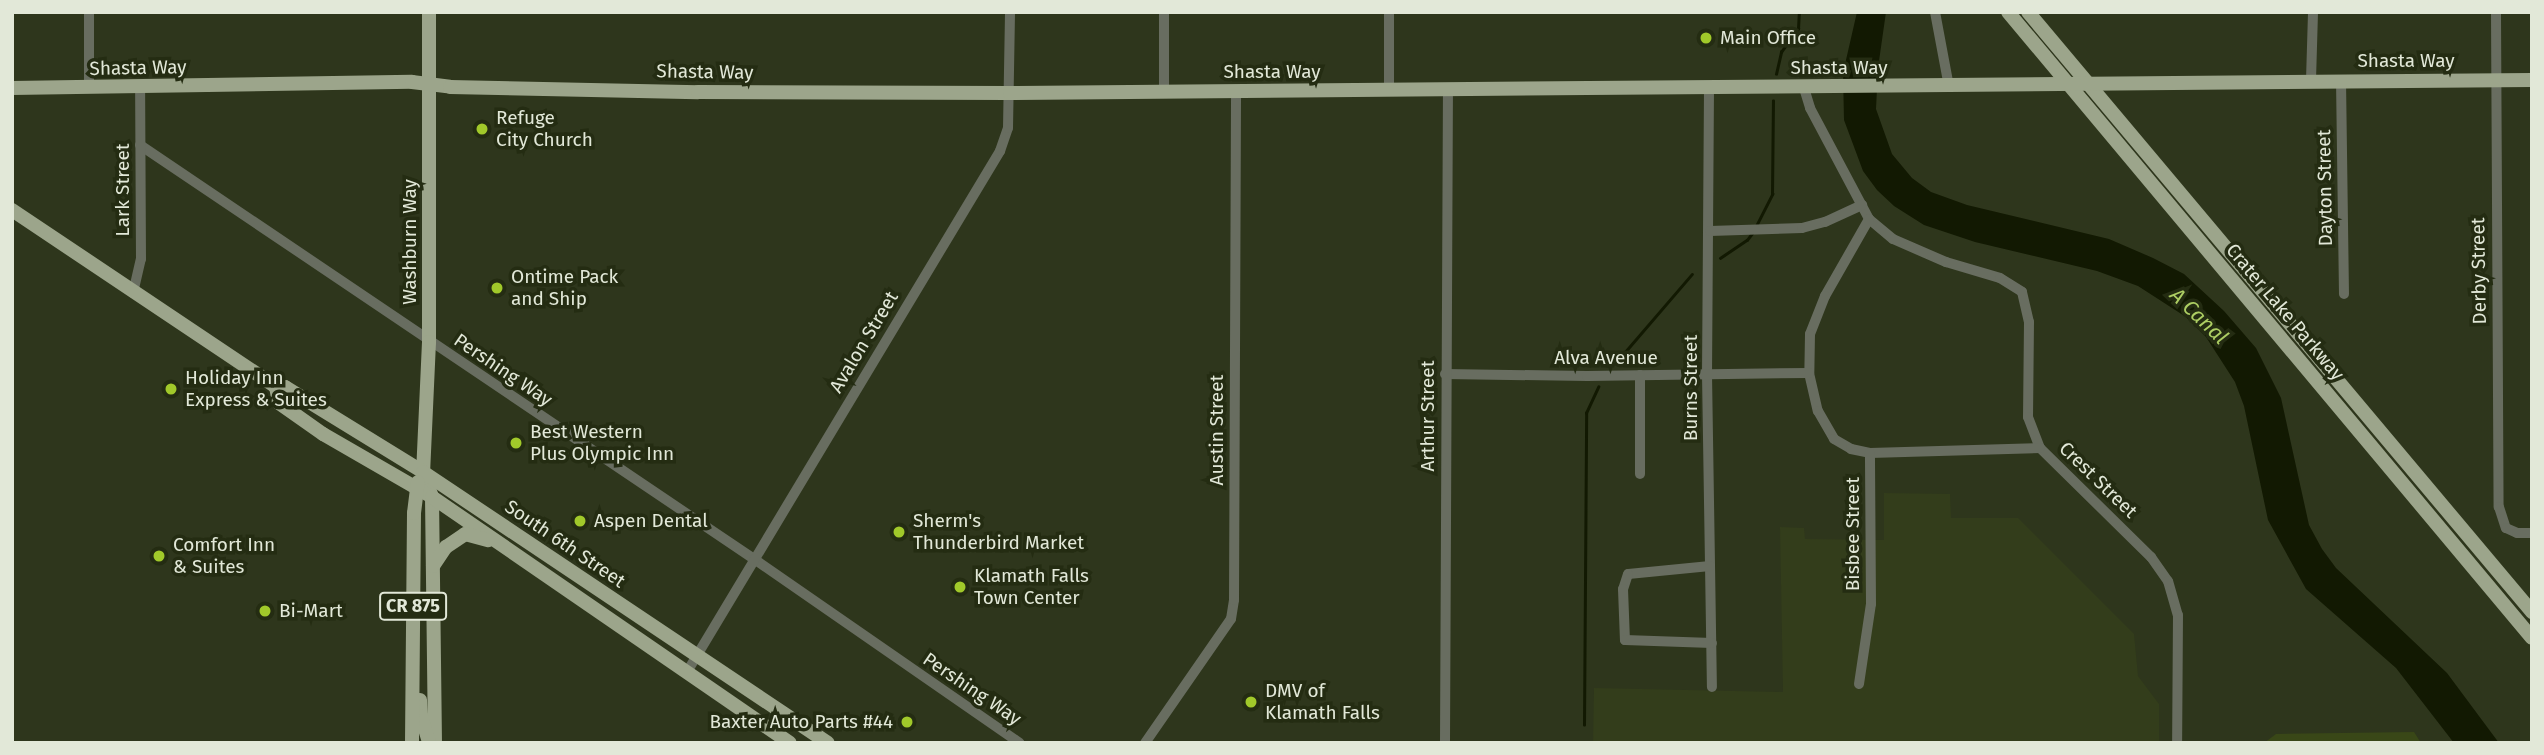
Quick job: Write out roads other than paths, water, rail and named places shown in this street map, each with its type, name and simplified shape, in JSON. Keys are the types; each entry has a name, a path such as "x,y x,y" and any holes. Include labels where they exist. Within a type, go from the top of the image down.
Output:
{"main road":[{"name":"Washburn Way","path":"429,12 429,342 424,472 432,497 435,743"},
{"name":"Crater Lake Parkway","path":"2008,12 2532,638"},
{"name":"Crater Lake Parkway","path":"2028,12 2532,612"},
{"name":"Shasta Way","path":"12,88 412,82 430,85 698,92 1010,93 2532,80"},
{"name":"South 6th Street","path":"12,210 275,387 285,387 424,472 828,743"},
{"name":"South 6th Street","path":"275,387 279,403 432,497 790,743"},
{"name":"Washburn Way","path":"412,743 416,489 424,472"},
{"path":"432,568 446,547 465,534 500,543"},
{"path":"413,613 424,641 426,703 430,710 435,712"},
{"path":"412,662 420,663 421,716 429,743"}],"street":[{"path":"89,12 89,88"},
{"name":"Avalon Street","path":"687,672 1000,151 1008,128 1010,12"},
{"path":"1164,12 1164,92"},
{"path":"1389,12 1389,90"},
{"path":"1935,12 1949,87"},
{"path":"2311,80 2313,12"},
{"name":"Derby Street","path":"2496,12 2494,80 2499,507 2506,527 2517,533 2532,533"},
{"name":"Dayton Street","path":"2341,80 2344,294"},
{"name":"Lark Street","path":"133,293 141,258 140,87"},
{"name":"Crest Street","path":"1804,88 1810,108 1869,219 1893,239 1945,262 2000,278 2022,292 2029,322 2028,417 2040,448 2151,557 2168,581 2178,615 2177,743"},
{"name":"Burns Street","path":"1709,89 1707,374 1712,687"},
{"name":"Arthur Street","path":"1445,743 1448,90"},
{"name":"Austin Street","path":"1145,743 1231,619 1234,600 1236,91"},
{"name":"Pershing Way","path":"140,145 754,559 1020,743"},
{"path":"1710,231 1802,228 1825,222 1862,205"},
{"name":"Bisbee Street","path":"1860,684 1871,604 1870,453 1852,449 1834,439 1818,411 1808,373 1810,334 1825,296 1869,219"},
{"name":"Alva Avenue","path":"1445,374 1808,373"},
{"path":"1640,375 1640,474"},
{"path":"1870,453 2040,448"},
{"path":"1710,566 1628,574 1623,589 1625,640 1712,643"}],"water":[{"name":"A Canal","path":"1857,12 1886,12 1878,68 1876,109 1892,154 1912,178 1931,192 1967,205 2109,239 2184,274 2224,311 2256,348 2281,398 2309,525 2322,549 2336,568 2447,673 2499,743 2454,743 2396,668 2306,589 2268,520 2244,406 2235,382 2206,337 2186,317 2138,286 2097,271 1975,242 1924,225 1894,206 1877,190 1863,171 1844,120 1843,73"}],"waterway":[{"path":"1776,74 1781,52 1798,29 1799,12"},
{"path":"1756,226 1772,194 1773,101"},
{"path":"1720,258 1747,240 1753,232"},
{"path":"1618,360 1692,274"},
{"path":"1584,725 1586,413 1598,387"}],"place":[{"name":"Main Office","path":"1706,38"},
{"name":"Refuge City Church","path":"482,129"},
{"name":"Ontime Pack and Ship","path":"497,288"},
{"name":"Holiday Inn Express & Suites","path":"171,389"},
{"name":"Best Western Plus Olympic Inn","path":"516,443"},
{"name":"Aspen Dental","path":"580,521"},
{"name":"Sherm's Thunderbird Market","path":"899,532"},
{"name":"Comfort Inn & Suites","path":"159,556"},
{"name":"Klamath Falls Town Center","path":"960,587"},
{"name":"Bi-Mart","path":"265,611"},
{"name":"DMV of Klamath Falls","path":"1251,702"},
{"name":"Baxter Auto Parts #44","path":"907,722"}]}
